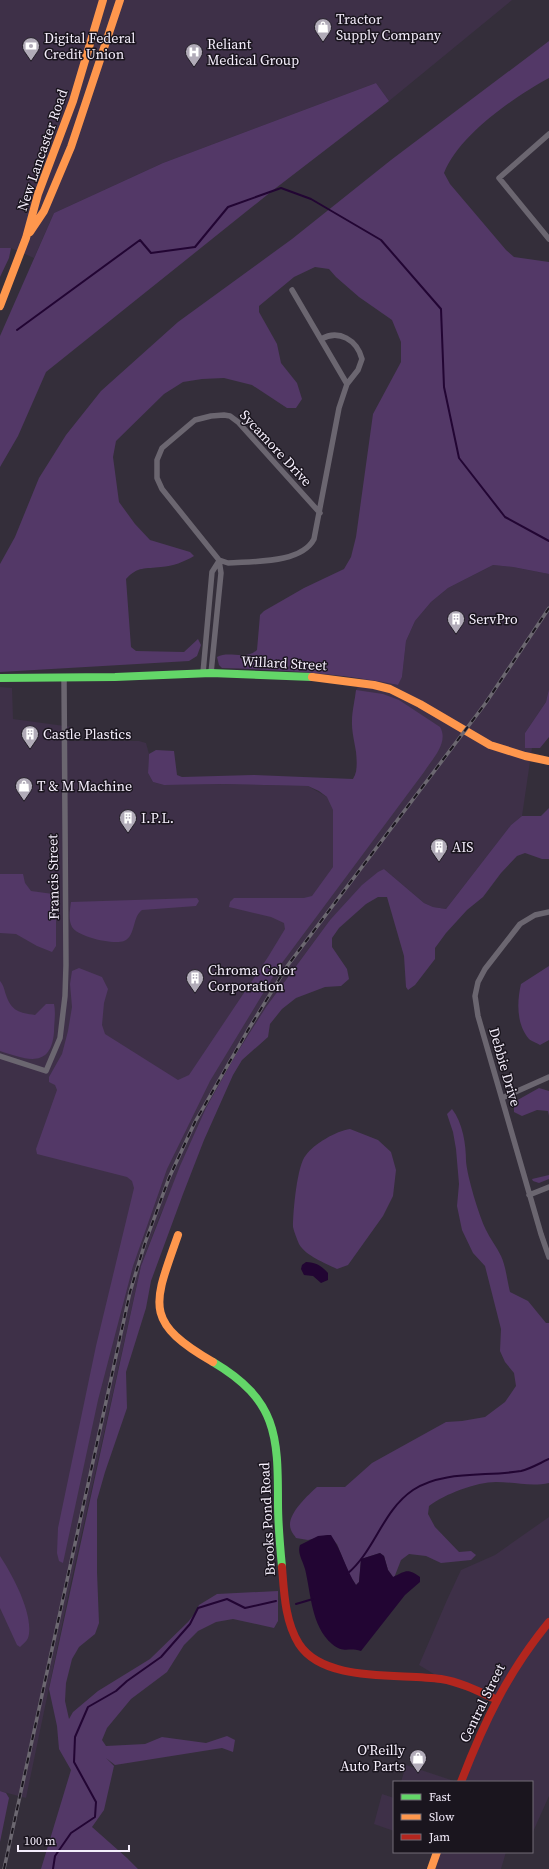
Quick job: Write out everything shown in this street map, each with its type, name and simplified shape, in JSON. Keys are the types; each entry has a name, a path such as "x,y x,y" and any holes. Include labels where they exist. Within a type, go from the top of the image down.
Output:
{"street":[{"name":"New Lancaster Road","path":"0,306 26,238 38,194 73,101 103,0"},
{"path":"26,238 44,211 71,146 120,0"},
{"path":"549,134 499,178 549,239"},
{"path":"292,290 347,384"},
{"path":"219,560 228,563 271,560 302,552 308,548 313,541 320,513 339,408 347,384 360,368 362,359 361,355 351,341 343,336 330,335 321,340"},
{"name":"Sycamore Drive","path":"219,560 164,492 157,478 157,460 160,450 195,420 220,415 230,416 235,419 320,513"},
{"path":"207,673 221,573 219,560"},
{"path":"207,673 212,572 219,560"},
{"name":"Willard Street","path":"0,678 64,678 207,673 308,676 374,685 390,689 420,704 490,745 525,756 549,761"},
{"name":"Francis Street","path":"0,1056 46,1071 60,1038 65,996 64,678"},
{"name":"Debbie Drive","path":"549,912 535,915 520,924 485,969 476,989 475,1003 529,1195 549,1257"},
{"path":"502,1098 549,1077"},
{"path":"529,1195 549,1187"},
{"name":"Brooks Pond Road","path":"178,1235 159,1295 159,1306 162,1318 166,1326 176,1338 236,1376 249,1388 260,1403 273,1429 276,1446 279,1526 285,1592 289,1621 299,1645 316,1660 341,1671 442,1679 463,1685 496,1699"},
{"name":"Central Street","path":"461,1781 482,1727 511,1671 530,1644 549,1622"},
{"path":"431,1869 437,1853"}],"shaded area":[{"path":"0,0 512,0 389,101 376,83 163,163 54,213 34,258 11,248 0,248"},
{"path":"549,41 549,78 504,106 489,118 462,145 451,159 444,173 450,184 506,250 514,257 549,262 549,574 493,565 448,588 431,602 415,621 406,641 402,677 398,685 332,675 222,668 219,665 217,657 222,655 248,655 257,650 260,615 264,611 304,588 344,569 351,557 356,537 373,414 401,362 401,342 392,320 359,297 329,269 315,267 294,277 259,306 259,312 277,344 281,363 297,383 302,399 296,408 287,408 252,385 224,378 183,382 164,394 116,441 113,457 119,502 135,524 150,540 190,552 194,556 174,565 138,570 126,579 131,647 136,651 184,652 198,639 201,645 197,656 189,661 0,672 0,564 15,537 39,478 66,435 101,391 178,322 292,239 391,160"},
{"path":"376,83 389,101 272,191 46,372 18,436 0,467 0,336 54,213 163,163"},
{"path":"0,248 11,248 9,258 0,277"},
{"path":"493,565 549,574 549,689 546,702 525,733 525,748 532,748 522,816 511,825 446,909 433,907 424,903 384,869 330,920 266,1007 235,1056 159,1218 141,1266 71,1582 26,1798 0,1791 0,687 12,688 13,719 72,727 70,741 139,741 146,743 149,754 148,773 153,782 164,785 223,784 308,786 327,797 347,780 353,779 356,774 356,744 352,721 356,690 363,678 398,685 402,677 406,641 415,621 431,602 448,588"},
{"path":"549,689 549,737 540,748 525,748 525,733 546,702"},
{"path":"356,690 383,694 399,700 440,727 443,738 439,750 279,967 210,1081 167,1169 133,1266 98,1400 63,1563 59,1561 57,1553 58,1528 96,1346 134,1188 132,1181 127,1177 37,1154 36,1149 57,1090 55,1085 49,1082 49,1077 62,1054 68,1031 72,1007 70,984 72,971 79,968 102,977 108,989 104,1003 102,1025 105,1034 178,1080 189,1075 285,929 284,923 271,917 229,907 230,902 234,898 304,898 312,896 333,867 333,810 327,797 308,786 223,784 164,785 153,782 148,773 149,754 156,750 174,751 177,775 182,777 253,775 353,779 357,765 352,728 352,713"},
{"path":"549,808 549,859 542,859 525,853 517,856 501,873 483,897 467,910 446,933 435,948 435,959 415,985 408,990 406,987 404,956 387,897 378,897 366,904 339,928 332,938 332,947 347,969 349,979 341,986 325,987 296,998 282,1009 270,1024 268,1037 242,1060 233,1075 204,1140 151,1281 146,1308 126,1372 127,1408 97,1500 99,1623 95,1634 79,1647 72,1659 66,1683 65,1701 69,1719 73,1712 98,1691 150,1659 188,1622 196,1612 199,1605 217,1594 278,1591 278,1621 274,1628 233,1619 216,1622 198,1631 184,1645 167,1672 131,1699 107,1728 102,1740 106,1746 145,1744 162,1737 206,1743 227,1736 235,1740 233,1752 222,1748 115,1765 106,1758 114,1766 104,1810 92,1827 138,1869 41,1869 71,1770 59,1749 57,1726 49,1689 141,1266 180,1166 206,1108 235,1056 266,1007 330,920 362,885 384,869 424,903 433,907 446,909 511,825 522,816 541,816"},
{"path":"0,874 23,874 25,883 31,891 53,894 56,905 56,946 52,952 37,946 16,934 0,933"},
{"path":"197,898 199,901 196,906 142,910 137,917 128,939 119,942 104,941 81,934 72,927 70,921 71,902"},
{"path":"549,966 549,1040 540,1045 529,1039 525,1033 520,1019 518,1005 521,984"},
{"path":"0,981 13,1008 21,1012 35,1015 46,1004 54,1004 55,1014 52,1044 48,1052 42,1057 27,1059 0,1051"},
{"path":"539,1088 549,1091 549,1116 548,1111 537,1110 522,1116 514,1112 514,1102"},
{"path":"452,1109 459,1121 463,1134 467,1168 477,1206 489,1237 503,1260 510,1292 528,1301 546,1323 549,1323 549,1483 536,1485 503,1482 479,1484 443,1497 429,1506 428,1514 435,1527 459,1552 471,1551 476,1555 471,1560 441,1563 426,1556 409,1554 401,1560 394,1578 388,1570 384,1556 380,1553 361,1559 359,1582 356,1585 349,1574 337,1544 328,1535 308,1540 296,1538 291,1531 290,1525 291,1519 298,1507 317,1487 345,1487 372,1463 446,1422 485,1417 505,1402 516,1386 514,1373 505,1362 500,1351 501,1329 485,1266 473,1253 462,1230 457,1206 459,1184 456,1149 453,1132 447,1114"},
{"path":"350,1129 378,1140 391,1152 396,1170 393,1196 383,1216 348,1265 337,1269 311,1256 299,1244 293,1227 295,1200 300,1168 306,1155 314,1147 326,1139 338,1132"},
{"path":"549,1175 549,1179 539,1183 533,1181 532,1179"},
{"path":"306,1262 323,1268 328,1273 328,1280 321,1283 313,1276 304,1275 301,1269 302,1265"},
{"path":"549,1517 549,1796 533,1832 533,1781 461,1781 495,1699 442,1679 419,1665 461,1570 495,1555"},
{"path":"331,1535 356,1585 359,1582 361,1559 380,1553 384,1556 388,1570 393,1577 409,1571 420,1577 420,1582 405,1595 361,1651 343,1650 332,1644 325,1637 320,1628 313,1609 299,1548 300,1545 318,1536"},
{"path":"0,1556 16,1584 28,1618 28,1638 20,1647 17,1645 0,1608"},
{"path":"406,1765 454,1781 401,1781"},
{"path":"0,1791 6,1793 9,1798 0,1842"},
{"path":"382,1794 393,1798 393,1831 374,1824"},
{"path":"437,1853 506,1853 501,1869 431,1869"}],"waterway":[{"path":"17,330 140,240 151,253 195,247 228,207 281,188 311,199 381,240 441,309 444,387 459,458 505,517 549,541"},
{"path":"347,1574 357,1565 365,1554 394,1509 402,1499 413,1490 438,1479 466,1475 521,1471 549,1459"},
{"path":"53,1869 55,1856 71,1833 95,1817 96,1802 74,1762 75,1737 88,1707 116,1691 127,1681 161,1657 190,1624 198,1608 227,1599 245,1608 276,1601"},
{"path":"296,1604 313,1599"}],"railway":[{"path":"4,1869 130,1292 145,1243 169,1178 195,1122 248,1030 288,965 485,704 549,608"}],"traffic: fast":[{"path":"0,678 115,677 211,673 312,677"},
{"path":"213,1362 234,1376 250,1390 262,1405 270,1421 277,1458 278,1519 282,1567"}],"traffic: slow":[{"path":"0,306 26,238 38,194 73,101 103,0"},
{"path":"30,232 44,211 71,147 120,0"},
{"path":"312,677 374,685 390,689 420,704 490,745 525,756 549,761"},
{"path":"178,1235 163,1278 160,1295 160,1309 164,1322 174,1335 190,1348 213,1362"},
{"path":"431,1869 437,1853"}],"traffic: jam":[{"path":"282,1567 288,1617 294,1635 299,1644 311,1656 326,1665 344,1671 384,1676 424,1677 448,1680 469,1687 495,1699"},
{"path":"461,1781 498,1698 521,1660 549,1622"}],"place":[{"name":"Tractor Supply Company","path":"323,42"},
{"name":"Digital Federal Credit Union","path":"31,61"},
{"name":"Reliant Medical Group","path":"194,67"},
{"name":"ServPro","path":"456,634"},
{"name":"Castle Plastics","path":"30,749"},
{"name":"T & M Machine","path":"24,801"},
{"name":"I.P.L.","path":"128,833"},
{"name":"AIS","path":"439,862"},
{"name":"Chroma Color Corporation","path":"195,993"},
{"name":"O'Reilly Auto Parts","path":"418,1773"}]}
